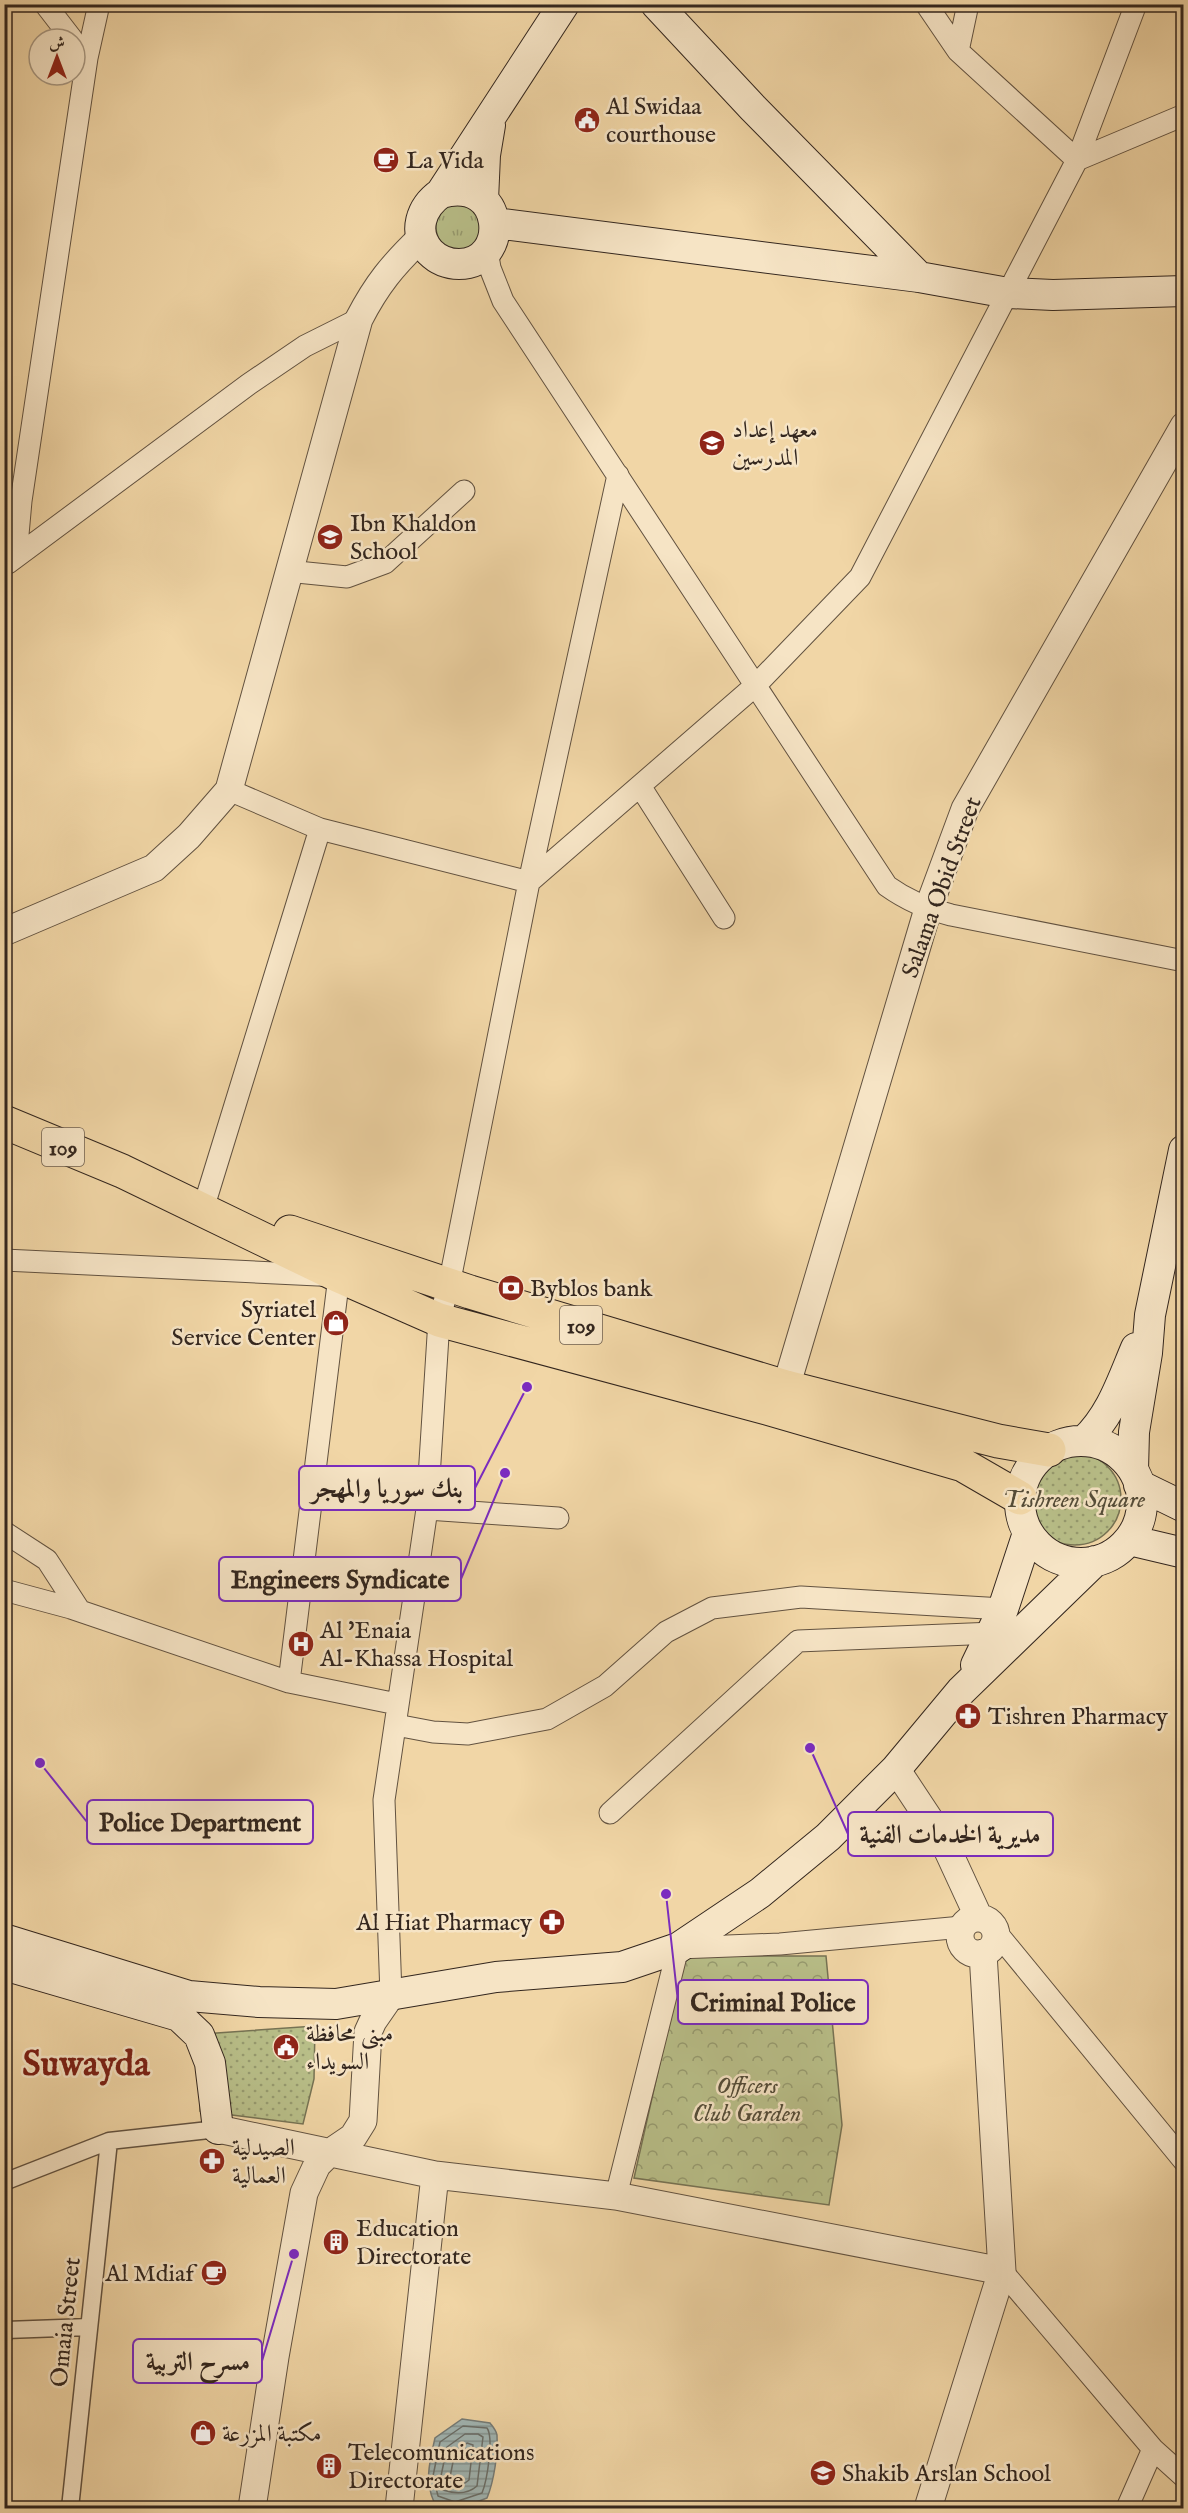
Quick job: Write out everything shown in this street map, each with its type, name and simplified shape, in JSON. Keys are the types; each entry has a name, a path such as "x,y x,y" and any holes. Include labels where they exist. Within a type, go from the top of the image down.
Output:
{"main road":[{"path":"441,193 564,4"},
{"path":"656,4 753,108 920,277"},
{"path":"488,224 471,192 455,189 441,193 430,201 423,212 420,225 422,238 433,255 451,264 464,264 477,259 488,224 484,155 493,111"},
{"path":"488,224 920,277 1008,293 1053,295 1184,291"},
{"name":"109","path":"4,1122 122,1171 207,1196 304,1238 449,1285 786,1386 998,1441 1049,1450"},
{"path":"1184,1150 1150,1315 1147,1353 1134,1431 1136,1477 1142,1504 1138,1523 1129,1540 1108,1557 1080,1563 1057,1558 1038,1545 1028,1533 1023,1522 1020,1498 1024,1479 1034,1462 1049,1450 1066,1443 1084,1441 1112,1450 1124,1458 1136,1477 1184,1507"},
{"path":"122,1171 339,1276 439,1320 767,1408 963,1465 1020,1498"},
{"path":"1084,1441 1096,1430 1112,1405 1150,1315"},
{"path":"961,1691 998,1621 1028,1533"},
{"path":"1129,1540 1184,1553"},
{"path":"4,1939 189,1996 259,2002 336,2004 495,1977 622,1967 678,1948 760,1893 828,1837 896,1769 961,1691 1095,1561"},
{"path":"4,1965 179,2016 199,2035 210,2062 218,2129"}],"street":[{"path":"45,4 63,27"},
{"path":"87,35 99,4"},
{"path":"926,4 957,51 1077,160"},
{"path":"957,51 968,4"},
{"path":"529,882 756,685 860,577 1077,160 1136,4"},
{"path":"10,561 21,501 76,87"},
{"path":"1077,160 1184,115"},
{"path":"488,224 490,268 503,301 888,886 904,898 928,909 1184,961"},
{"path":"4,932 154,868 189,836 229,790 287,571 359,319 376,286 422,238"},
{"path":"451,264 479,280 503,301"},
{"path":"10,561 249,384 305,346 359,319"},
{"name":"Salama Obid Street","path":"786,1386 928,909 965,809 1184,426"},
{"path":"252,2508 275,2357 304,2193 317,2165 360,2129 363,2121 368,2032 391,1995 384,1800 427,1509 439,1320 449,1285 529,882 618,475"},
{"path":"287,571 347,577 385,562 464,491"},
{"path":"640,786 724,918"},
{"path":"229,790 320,830 529,882"},
{"path":"207,1196 320,830"},
{"path":"4,1260 339,1276 289,1682"},
{"path":"427,1509 558,1518"},
{"path":"4,1532 47,1560 80,1611"},
{"path":"4,1590 80,1611 289,1682 397,1714 433,1731 468,1734 547,1719 605,1686 666,1632 712,1608 801,1597 998,1621"},
{"path":"610,1813 798,1641 998,1621"},
{"path":"896,1769 943,1840 980,1933 1002,2271 928,2508"},
{"path":"616,2196 678,1948 980,1933"},
{"path":"980,1933 1184,2161"},
{"path":"4,2182 109,2141 218,2129 435,2175 616,2196 1002,2271 1153,2449 1184,2477"},
{"name":"Omaia Street","path":"70,2508 109,2141"},
{"path":"399,2508 435,2175"},
{"path":"4,2336 6,2330 89,2327"},
{"path":"1127,2508 1153,2449"}],"green space":[{"path":"461,203 476,208 484,221 473,249 459,252 451,251 440,241 436,226 441,211 452,204"},
{"name":"Tishreen Square","path":"1075,1453 1093,1457 1108,1466 1117,1481 1121,1499 1117,1517 1108,1532 1093,1541 1075,1545 1057,1541 1042,1532 1033,1517 1029,1499 1033,1481 1042,1466 1057,1457"},
{"name":"Officers Club Garden","path":"684,1956 826,1956 842,2125 829,2205 634,2178"},
{"path":"315,2026 314,2079 303,2124 200,2111 203,2034"}],"water":[{"path":"462,2419 490,2423 497,2433 494,2476 487,2498 474,2503 455,2505 434,2502 429,2478 435,2438"}],"place":[{"name":"Al Swidaa courthouse","path":"587,120"},
{"name":"La Vida","path":"386,160"},
{"name":"معهد إعداد المدرسين","path":"712,443"},
{"name":"Ibn Khaldon School","path":"330,537"},
{"name":"Byblos bank","path":"511,1288"},
{"name":"Syriatel Service Center","path":"336,1323"},
{"name":"بنك سوريا والمهجر","path":"527,1387"},
{"name":"Engineers Syndicate","path":"505,1473"},
{"name":"Al 'Enaia Al-Khassa Hospital","path":"301,1644"},
{"name":"Tishren Pharmacy","path":"968,1716"},
{"name":"مديرية الخدمات الفنية","path":"810,1748"},
{"name":"Police Department","path":"40,1763"},
{"name":"Criminal Police","path":"666,1894"},
{"name":"Al Hiat Pharmacy","path":"552,1922"},
{"name":"مبنى محافظة السويداء","path":"286,2047"},
{"name":"الصيدلية العمالية","path":"212,2161"},
{"name":"Education Directorate","path":"336,2242"},
{"name":"مسرح التربية","path":"294,2254"},
{"name":"Al Mdiaf","path":"214,2273"},
{"name":"مكتبة المزرعة","path":"203,2433"},
{"name":"Telecomunications Directorate","path":"329,2466"},
{"name":"Shakib Arslan School","path":"823,2473"}],"district":[{"name":"Suwayda","path":"86,2062"}]}
